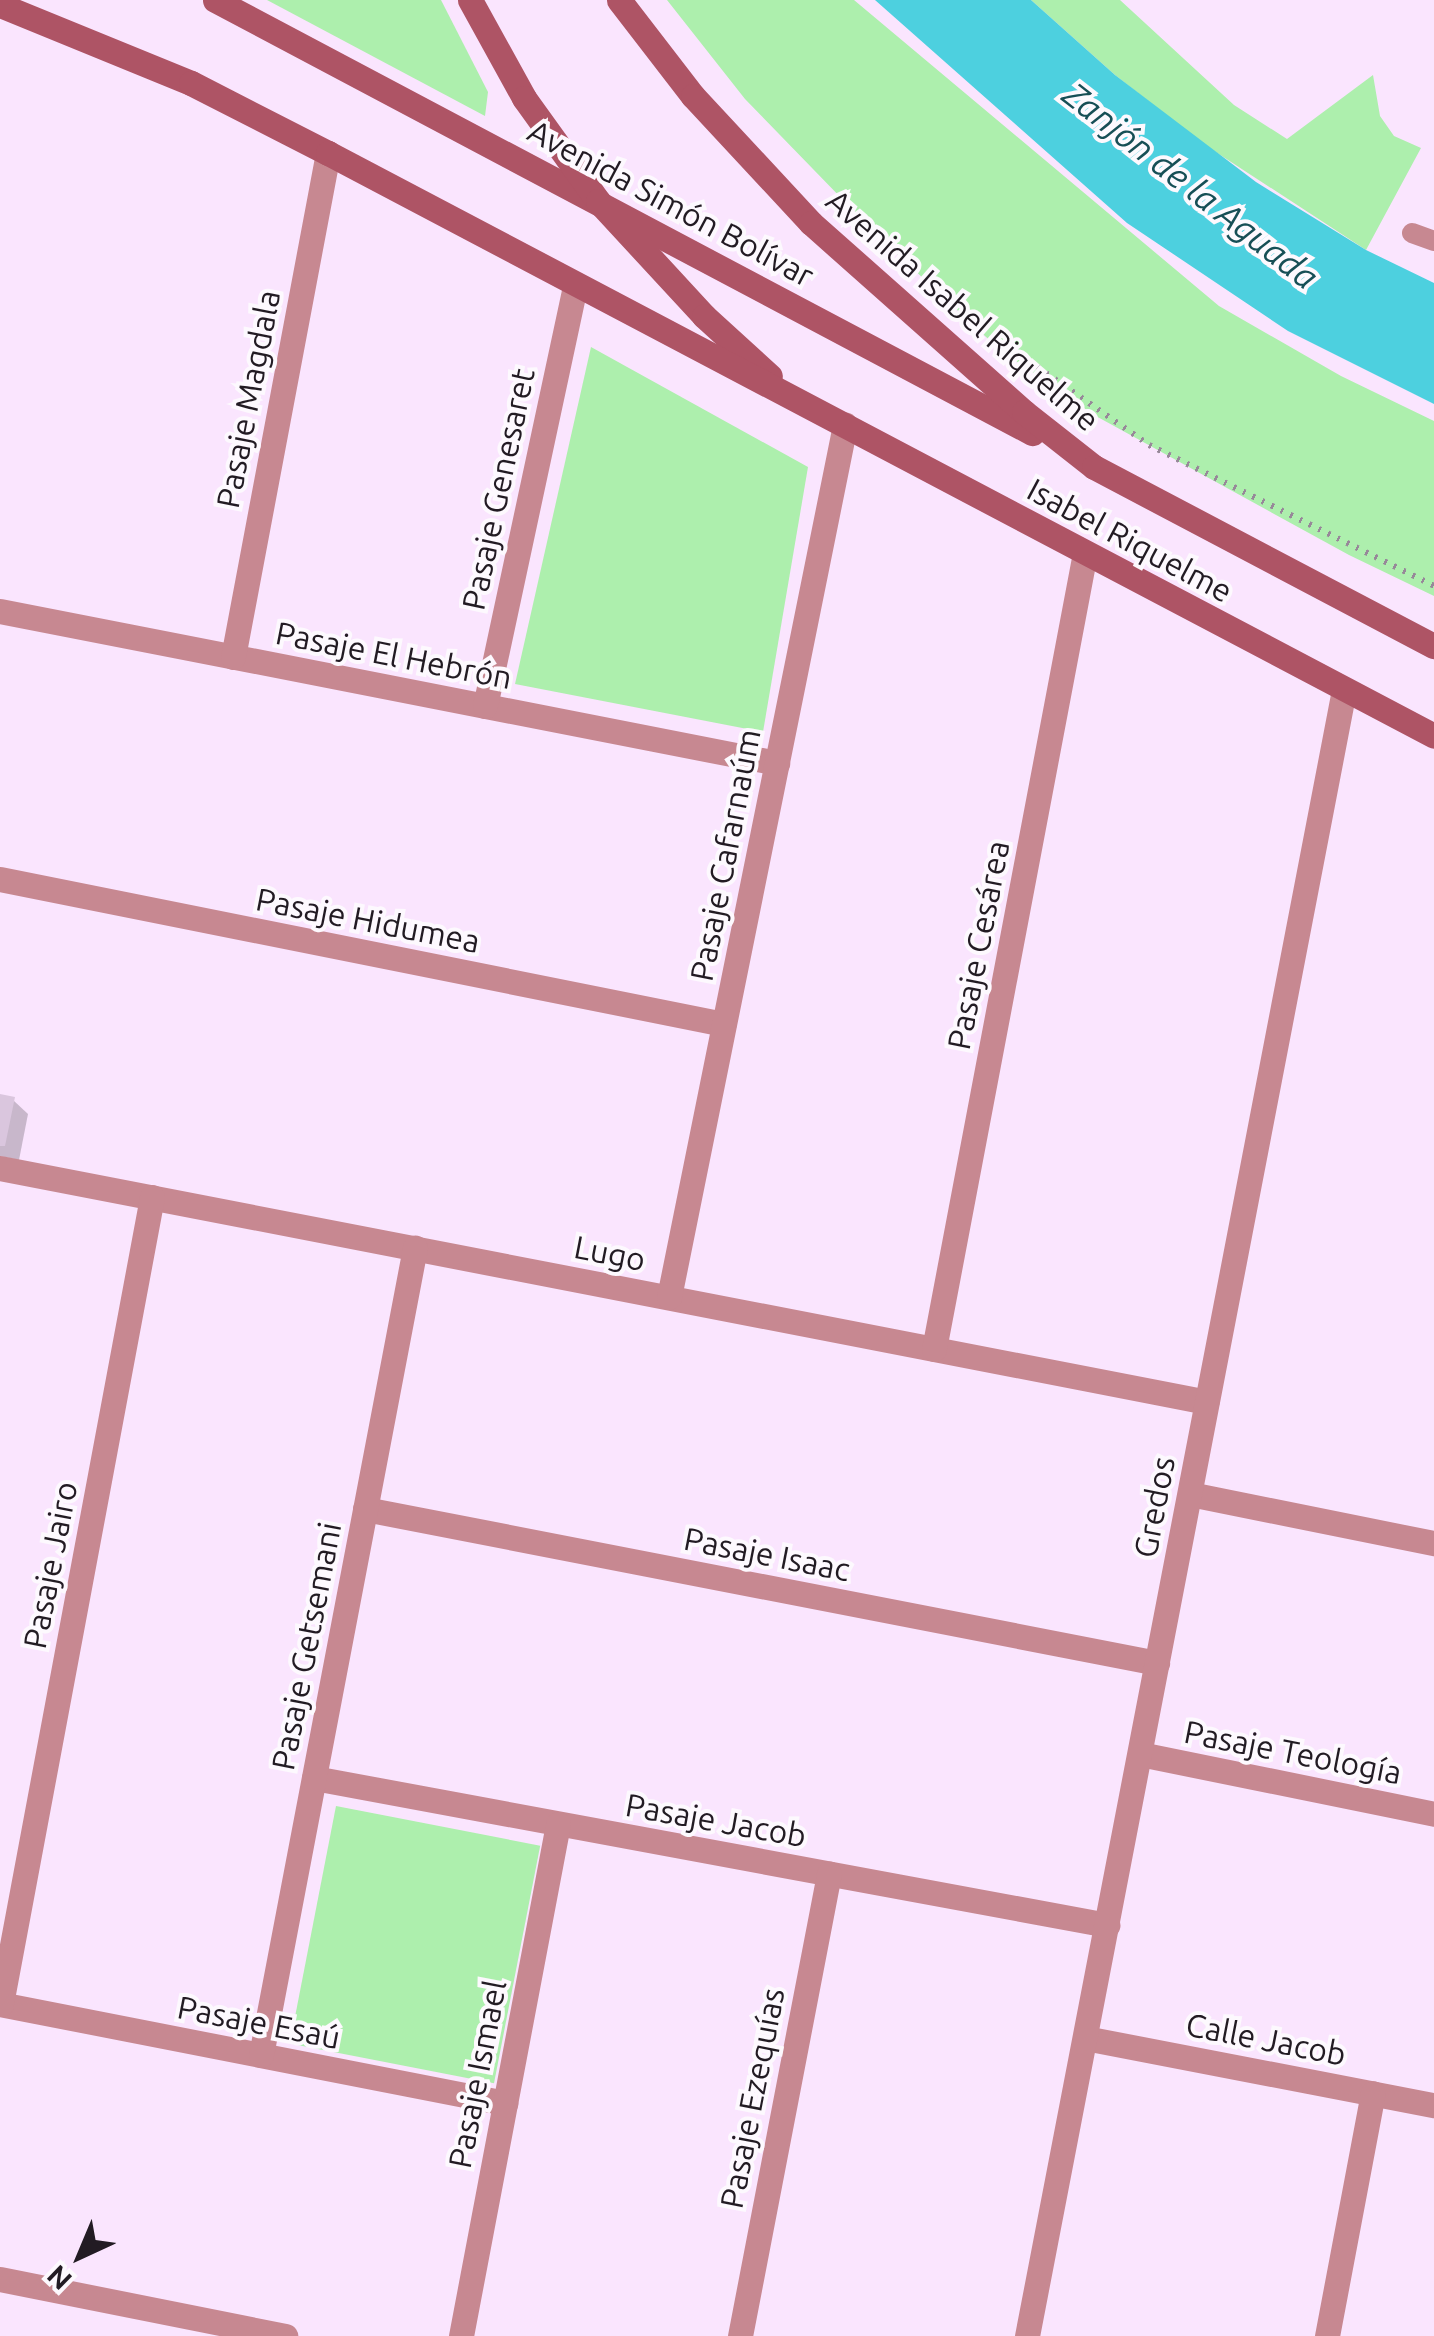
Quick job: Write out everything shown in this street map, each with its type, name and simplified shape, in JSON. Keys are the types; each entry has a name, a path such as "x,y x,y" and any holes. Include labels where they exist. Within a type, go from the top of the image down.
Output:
{"main road":[{"name":"Avenida Simón Bolívar","path":"215,0 1094,467"},
{"path":"470,0 524,98 598,201 704,316 796,399"},
{"name":"Avenida Isabel Riquelme","path":"620,0 693,96 810,223 956,355 1094,467 1434,646"},
{"path":"0,2 174,75 796,399"},
{"name":"Isabel Riquelme","path":"796,399 1434,736"}],"street":[{"name":"Pasaje Magdala","path":"232,657 328,152"},
{"name":"Pasaje Genesaret","path":"485,706 575,285"},
{"name":"Pasaje Cafarnaúm","path":"669,1297 845,425"},
{"name":"Pasaje Cesárea","path":"934,1349 1085,553"},
{"name":"Pasaje El Hebrón","path":"0,611 776,764"},
{"name":"Gredos","path":"1028,2336 1344,690"},
{"name":"Pasaje Hidumea","path":"0,879 724,1024"},
{"name":"Lugo","path":"0,1168 1207,1402"},
{"name":"Pasaje Jairo","path":"0,2004 152,1197"},
{"name":"Pasaje Getsemani","path":"262,2055 415,1248"},
{"path":"1190,1494 1434,1542"},
{"name":"Pasaje Isaac","path":"365,1509 1157,1663"},
{"name":"Pasaje Teología","path":"1140,1754 1434,1814"},
{"name":"Pasaje Jacob","path":"314,1778 1107,1925"},
{"name":"Pasaje Ismael","path":"461,2336 558,1824"},
{"name":"Pasaje Ezequías","path":"740,2336 829,1873"},
{"name":"Pasaje Esaú","path":"0,2004 505,2104"},
{"name":"Calle Jacob","path":"1085,2038 1434,2104"},
{"path":"1326,2336 1372,2093"},
{"path":"0,2279 285,2336"}],"lane":[{"path":"1412,233 1434,242"}],"path":[{"path":"995,338 1149,445 1434,586"}],"green space":[{"path":"267,0 441,0 488,92 485,116"},
{"path":"667,0 854,0 1219,306 1341,376 1434,421 1434,596 1349,555 1094,415 1000,350 880,238 745,99"},
{"path":"1031,0 1120,0 1234,105 1287,139 1373,75 1380,116 1394,136 1421,148 1366,250 1202,143 1115,75"},
{"path":"591,347 808,467 763,732 515,684"},
{"path":"336,1806 540,1846 494,2083 290,2044"}],"water":[{"name":"Zanjón de la Aguada","path":"875,0 1031,0 1115,75 1256,182 1366,250 1434,283 1434,404 1288,331 1127,223"}],"building":[{"path":"0,1094 15,1097 5,1146 0,1146"}]}
